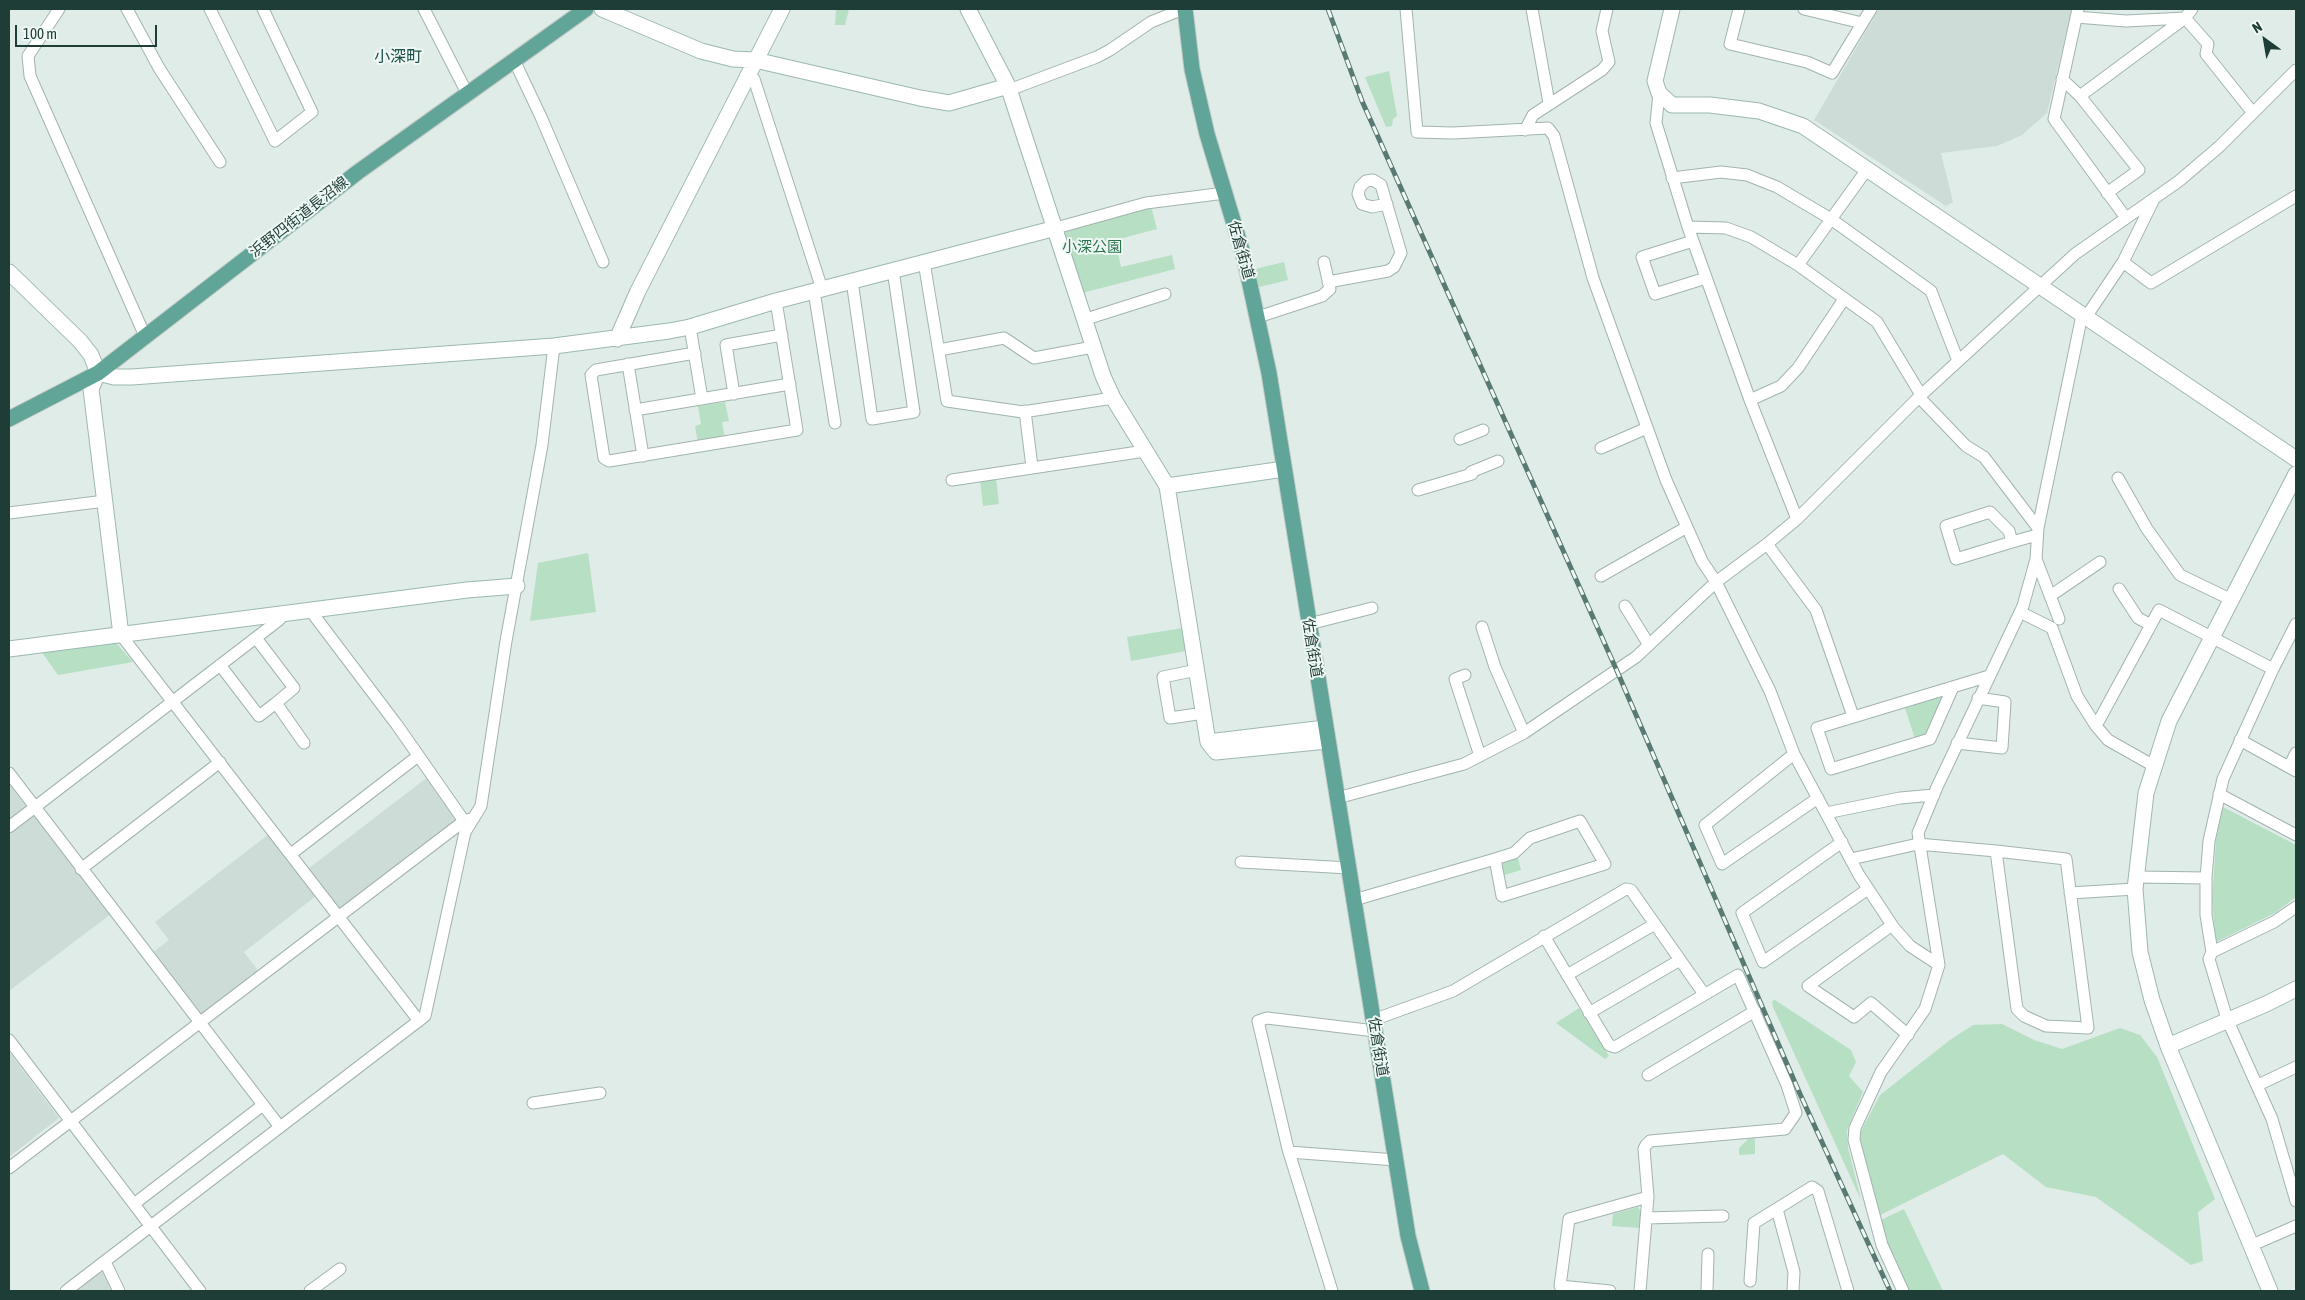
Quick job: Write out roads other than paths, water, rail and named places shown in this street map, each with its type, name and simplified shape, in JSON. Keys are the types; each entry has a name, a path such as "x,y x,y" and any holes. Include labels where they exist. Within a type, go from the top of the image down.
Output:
{"main road":[{"name":"浜野四街道長沼線","path":"9,419 98,373 358,172 586,9"},
{"name":"佐倉街道","path":"1184,9 1192,68 1258,317 1408,1236 1422,1291"}],"street":[{"path":"59,9 28,56 30,76 145,336"},
{"path":"127,9 159,68 220,162"},
{"path":"210,9 275,140 312,112 263,9"},
{"path":"424,9 467,93"},
{"path":"602,9 702,51 733,60 755,60 949,103 1008,88 1097,57 1151,22 1184,9"},
{"path":"617,339 638,291 709,153 746,75 782,9"},
{"path":"968,9 1008,88 1056,228 1083,320 1113,398 1167,486 1208,742 1216,752 1326,735"},
{"path":"1406,9 1416,132 1453,134 1548,128 1554,136 1593,278 1666,480 1702,561 1716,582 1770,691 1794,754 1868,889 1892,925 1910,946 1940,965"},
{"path":"1532,9 1549,103"},
{"path":"1525,130 1533,115 1602,70 1609,62 1602,31 1607,9"},
{"path":"1672,9 1655,81 1659,93 1656,124 1706,278 1750,400 1797,519"},
{"path":"1738,9 1730,44 1807,62 1832,73 1870,9"},
{"path":"1804,9 1862,23"},
{"path":"2126,218 2054,119 2077,13 2126,21 2189,13"},
{"path":"2080,96 2189,13"},
{"path":"2189,13 2208,44 2206,54 2253,113"},
{"path":"514,60 541,117 603,262"},
{"path":"1337,798 1455,767 1480,756 1524,733 1617,671 1649,645 1716,582 1797,519 1920,396 2076,254 2179,181 2220,146 2296,70"},
{"path":"746,75 754,79 818,290 835,423"},
{"path":"2062,79 2080,96 2140,170 2106,193"},
{"path":"1659,93 1672,105 1710,105 1759,111 1804,126 2296,459"},
{"path":"1798,265 1868,168"},
{"path":"1672,178 1721,172 1747,175 1777,187 1831,219 1931,291 1958,361"},
{"path":"98,373 114,377 132,377 554,346 617,339 690,327 776,301 1146,203 1225,193"},
{"path":"2123,262 2151,283 2296,196"},
{"path":"1903,1291 1882,1245 1854,1140 1855,1128 1881,1072 1925,1009 1940,965 1918,844 1918,833 1957,743 2020,612 2036,559 2037,531 2084,316 2123,262 2155,198"},
{"path":"1328,282 1388,271 1394,268 1401,253 1387,204"},
{"path":"1688,227 1726,228 1751,237 1798,265 1877,322 1920,396 1966,446 1984,457 2037,531"},
{"path":"1693,241 1642,257 1655,294 1706,278"},
{"path":"924,262 947,401 1025,411 1113,398"},
{"path":"1258,317 1322,296 1330,289 1324,262"},
{"path":"852,281 872,419 914,412 893,270"},
{"path":"11,277 80,341 90,355 98,373 91,389 121,635 419,1021"},
{"path":"1083,320 1165,294"},
{"path":"1750,400 1781,386 1798,368 1844,299"},
{"path":"695,353 596,370 591,375 604,458 609,461 798,430 776,301"},
{"path":"690,327 702,399"},
{"path":"734,394 726,344 782,335"},
{"path":"938,350 1004,338 1034,358 1093,347"},
{"path":"9,1168 338,916 469,820 480,806 506,641 542,445 554,346"},
{"path":"628,364 643,456"},
{"path":"635,410 790,384"},
{"path":"1025,411 1032,467"},
{"path":"1601,448 1647,428"},
{"path":"1460,439 1483,430"},
{"path":"952,480 1145,451"},
{"path":"1418,490 1472,473 1498,461"},
{"path":"1167,486 1284,469"},
{"path":"2270,1291 2168,1046 2152,1000 2140,952 2136,883 2146,793 2169,721 2214,637 2296,474"},
{"path":"2118,478 2147,529 2180,576 2232,600"},
{"path":"9,513 104,501"},
{"path":"2012,542 2009,532 1990,512 1946,526 1956,560 2012,542 2037,531"},
{"path":"1601,576 1687,527"},
{"path":"1767,544 1816,610 1854,716"},
{"path":"2036,559 2059,619"},
{"path":"2050,596 2100,562"},
{"path":"9,649 467,590 517,586"},
{"path":"2120,589 2138,618 2151,625"},
{"path":"1625,606 1649,645"},
{"path":"1309,624 1372,608"},
{"path":"310,610 418,756 469,820"},
{"path":"2096,726 2159,610 2273,669"},
{"path":"2020,612 2052,628 2077,696 2096,726 2108,740 2154,766"},
{"path":"9,827 256,638 285,613"},
{"path":"2296,624 2273,669 2223,779 2209,842 2206,878 2206,916 2212,952 2209,959 2227,1019 2272,1119 2296,1201"},
{"path":"1482,627 1495,667 1524,733"},
{"path":"220,665 259,716 294,688 256,638"},
{"path":"1197,670 1163,677 1170,718 1204,714"},
{"path":"1465,675 1455,679 1480,756"},
{"path":"1952,687 1930,740 1831,768 1817,728 1988,676"},
{"path":"1957,743 2002,748 2005,702 1978,698"},
{"path":"276,703 304,743"},
{"path":"2240,740 2293,769 2296,753"},
{"path":"1794,754 1706,824 1722,864 1818,798"},
{"path":"291,854 418,756"},
{"path":"81,869 220,762"},
{"path":"9,773 280,1127"},
{"path":"2219,794 2296,835"},
{"path":"1826,812 1900,798 1934,795"},
{"path":"66,1291 425,1016 469,820"},
{"path":"1354,900 1495,859 1514,854 1530,838 1580,821 1605,864 1502,896 1495,859"},
{"path":"1842,842 1742,913 1763,962 1868,889"},
{"path":"1851,858 1918,844 1996,850 2066,859 2088,1028 2046,1026 2024,1016 2017,1009 1996,850"},
{"path":"1241,862 1349,868"},
{"path":"2070,893 2136,883 2206,878"},
{"path":"1332,1291 1289,1152 1258,1021 1267,1018 1374,1025 1452,991 1626,889 1631,890 1704,994"},
{"path":"2212,952 2257,931 2296,907"},
{"path":"1567,975 1655,924"},
{"path":"1892,925 1808,986 1854,1017 1871,1003 1908,1035"},
{"path":"1544,936 1609,1045 1615,1047 1738,974 1787,1085 1796,1113 1792,1122 1785,1129 1650,1141 1644,1148 1648,1197 1640,1291"},
{"path":"1590,1012 1680,960"},
{"path":"2168,1046 2296,989"},
{"path":"1648,1075 1755,1011"},
{"path":"9,1040 200,1291"},
{"path":"2258,1085 2296,1067"},
{"path":"533,1103 600,1093"},
{"path":"134,1204 263,1105"},
{"path":"1289,1152 1396,1160"},
{"path":"1750,1280 1754,1223 1812,1188 1818,1191 1848,1291"},
{"path":"1610,1291 1560,1286 1569,1219 1648,1197"},
{"path":"1777,1209 1794,1272 1794,1291"},
{"path":"1646,1218 1718,1214"},
{"path":"2250,1246 2296,1226"},
{"path":"1707,1291 1711,1261"},
{"path":"105,1262 120,1291"},
{"path":"310,1291 340,1269"}],"railway":[{"path":"1328,9 1362,101 1617,671 1800,1094 1890,1291"}],"district":[{"name":"小深町","path":"398,57"}],"park label":[{"name":"小深公園","path":"1092,247"}]}
